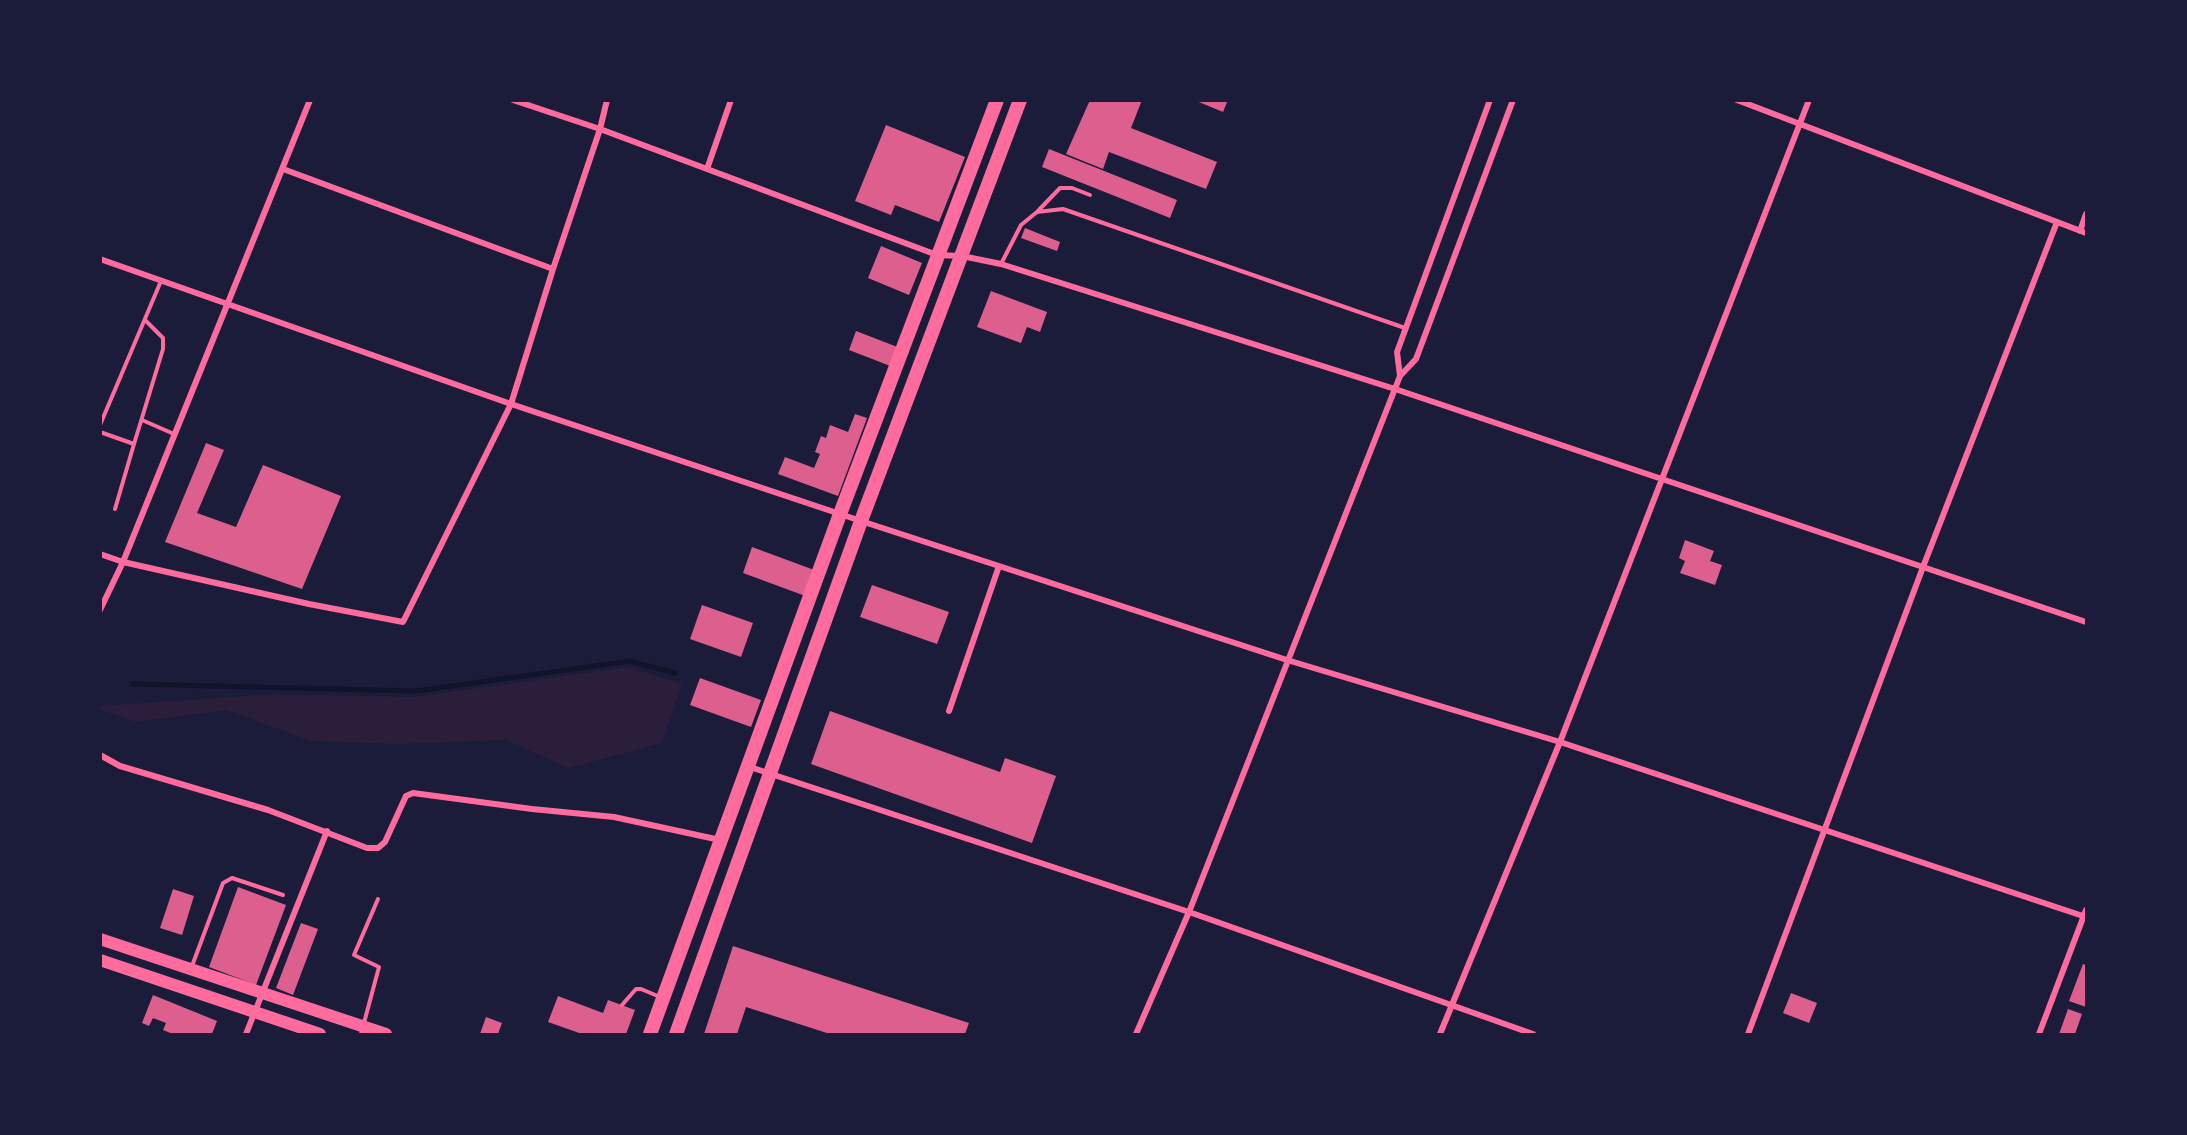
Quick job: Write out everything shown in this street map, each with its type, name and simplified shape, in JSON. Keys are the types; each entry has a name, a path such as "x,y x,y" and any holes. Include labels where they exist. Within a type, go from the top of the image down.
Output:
{"highway":[{"path":"650,1035 840,514 997,100"},
{"path":"676,1035 861,521 1020,100"},
{"path":"893,374 914,381"},
{"path":"795,637 817,644"},
{"path":"696,907 719,914"}],"main road":[{"path":"100,939 263,994 362,1031 386,1035"},
{"path":"137,973 144,954"},
{"path":"100,960 320,1035"}],"street":[{"path":"100,610 123,562 310,100"},
{"path":"513,100 600,129 937,255 962,256 1001,264 1395,389 2086,622"},
{"path":"100,554 123,562 403,622 511,404 600,129 607,100"},
{"path":"707,169 731,100"},
{"path":"1400,376 1396,352 1490,100"},
{"path":"1136,1035 1189,912 1400,376 1416,359 1513,100"},
{"path":"1737,100 2083,232 2086,214"},
{"path":"1440,1035 1560,742 1809,100"},
{"path":"283,169 553,269"},
{"path":"1748,1035 1923,567 2057,222"},
{"path":"100,259 511,404 861,521 1287,660 1560,742 2086,914 2039,1035"},
{"path":"949,711 999,566"},
{"path":"100,755 120,766 268,810 367,848 378,848 385,842 406,795 413,793 614,817 720,840"},
{"path":"747,766 1189,912 1533,1035"},
{"path":"246,1035 327,831"}],"lane":[{"path":"1001,264 1021,225 1060,188 1072,188 1090,195"},
{"path":"1037,212 1064,209 1405,328"},
{"path":"100,426 161,280"},
{"path":"115,509 163,349 163,338 144,320"},
{"path":"142,420 174,434"},
{"path":"100,432 134,444"},
{"path":"190,970 223,883 227,879 232,878 283,895"},
{"path":"362,1031 379,967 354,955 378,899"},
{"path":"622,1005 636,989 663,998"}],"shaded area":[{"path":"628,667 682,684 662,743 569,768 506,740 400,744 311,741 226,710 136,722 101,710 101,706 275,694 414,697"}],"building":[{"path":"1090,100 1142,100 1131,128 1217,162 1206,189 1109,152 1103,169 1066,154"},
{"path":"1194,100 1228,100 1223,112"},
{"path":"886,125 965,157 939,222 895,205 891,215 855,201"},
{"path":"1049,149 1177,200 1170,218 1042,167"},
{"path":"1025,228 1060,242 1057,251 1021,238"},
{"path":"881,246 922,263 909,295 868,278"},
{"path":"991,291 1047,312 1040,332 1027,327 1021,343 977,327"},
{"path":"856,331 900,348 893,367 849,350"},
{"path":"855,414 867,418 838,496 778,474 785,457 814,468 820,454 815,452 821,436 826,438 830,425 848,432"},
{"path":"206,443 224,450 197,513 236,527 263,465 341,496 302,589 165,542"},
{"path":"1685,540 1714,551 1710,561 1722,565 1715,585 1680,573 1685,561 1679,558"},
{"path":"752,547 817,571 808,597 743,573"},
{"path":"872,585 949,612 937,644 860,617"},
{"path":"702,605 753,623 741,657 690,639"},
{"path":"700,678 761,700 751,727 690,705"},
{"path":"830,711 1000,772 1005,758 1056,776 1032,843 811,764"},
{"path":"238,887 286,905 256,985 209,967"},
{"path":"173,889 194,896 182,935 160,928"},
{"path":"301,923 318,929 293,995 276,988"},
{"path":"733,946 969,1023 965,1034 830,1034 746,1007 737,1034 704,1034"},
{"path":"2083,964 2086,965 2086,1007 2069,1001"},
{"path":"1791,993 1817,1003 1809,1023 1783,1013"},
{"path":"153,995 217,1021 212,1034 173,1034 163,1030 166,1023 153,1018 149,1026 142,1023"},
{"path":"558,996 603,1013 608,1000 635,1010 626,1034 582,1034 548,1022"},
{"path":"2068,1009 2082,1014 2075,1034 2059,1034"},
{"path":"486,1017 502,1023 498,1034 480,1034"}],"waterway":[{"path":"133,684 416,691 630,661 675,673"}]}
